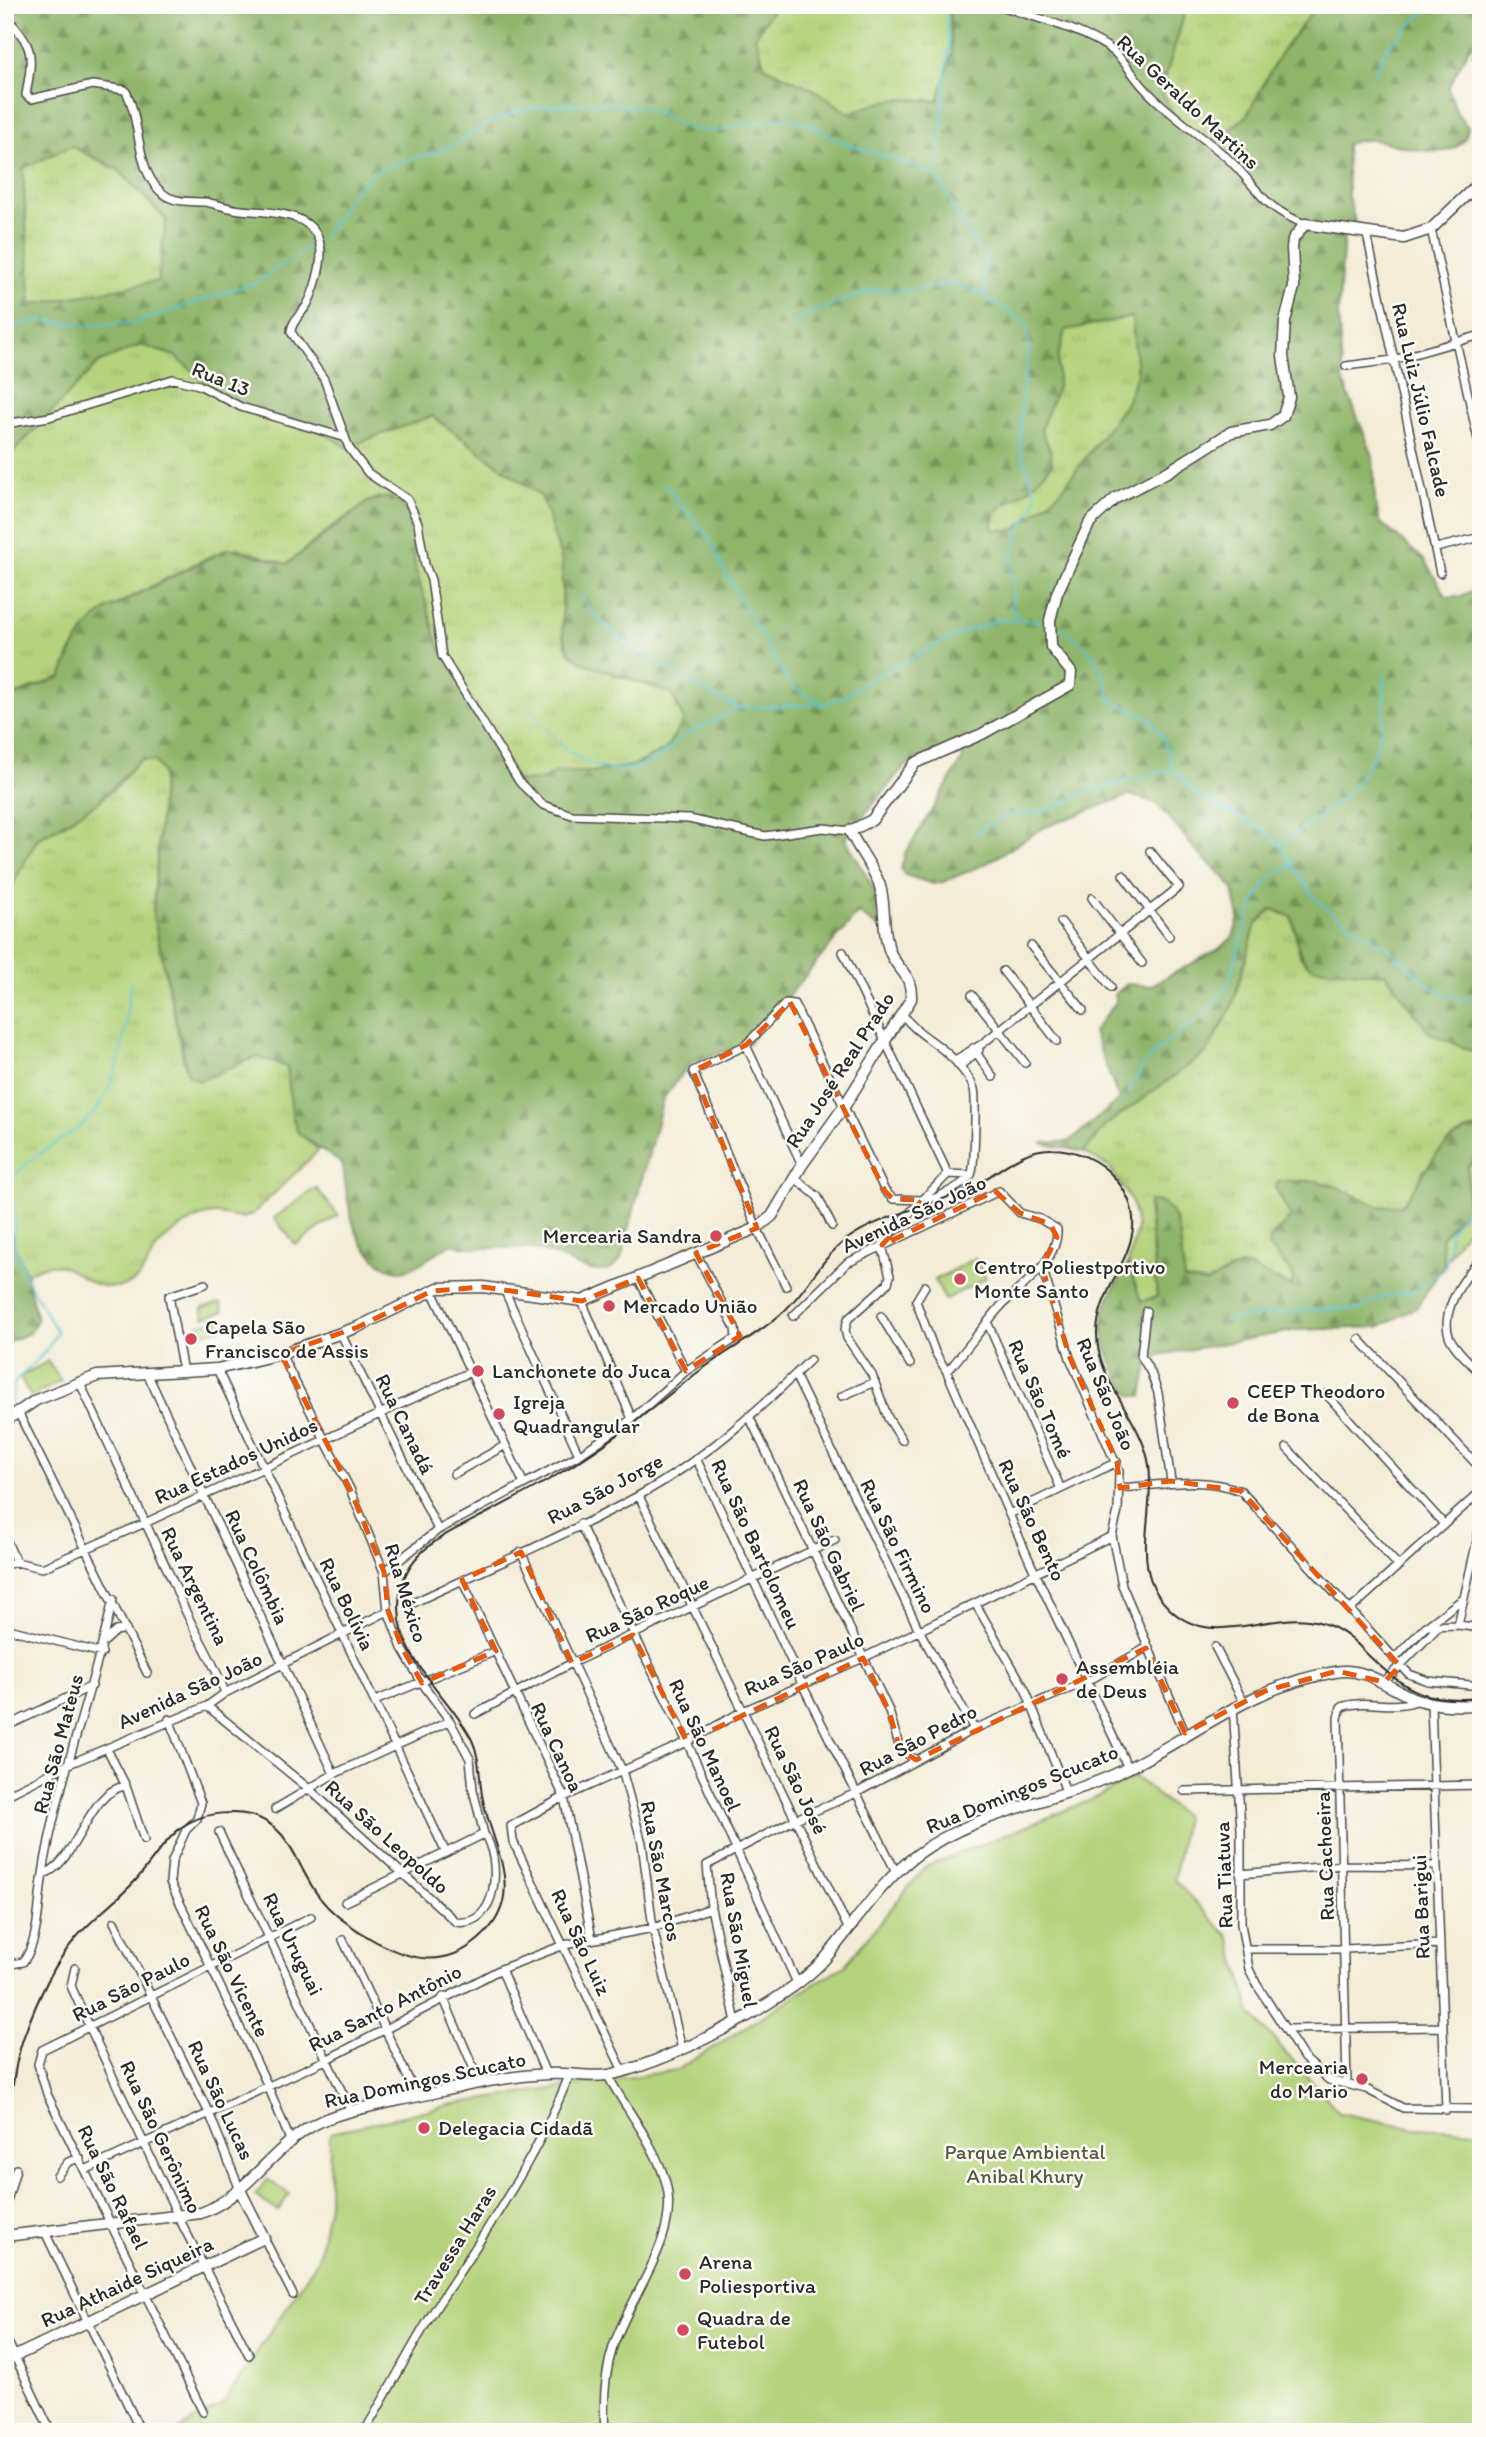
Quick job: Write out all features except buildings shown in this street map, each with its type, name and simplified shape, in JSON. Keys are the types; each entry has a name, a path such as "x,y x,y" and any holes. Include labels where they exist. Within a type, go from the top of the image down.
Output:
{"street":[{"name":"Rua Geraldo Martins","path":"999,5 1086,36 1108,47 1127,63 1144,89 1174,118 1227,158 1260,199 1279,213 1305,224"},
{"path":"5,16 25,36 33,70 26,95 30,99 93,85 125,90 153,183 167,196 180,201 216,204 238,210 280,211 307,225 318,240 321,254 309,302 291,327 291,332 324,379 343,438 368,473 408,500 418,523 442,656 514,774 543,805 572,815 689,819 765,836 823,828 850,831 872,820 915,763 982,734 1070,685 1071,672 1051,647 1050,620 1057,593 1090,522 1116,498 1169,471 1231,432 1270,425 1283,416 1289,397 1283,356 1284,321 1294,288 1293,239 1305,224 1367,235 1404,238 1431,229 1481,181"},
{"path":"1431,229 1481,453"},
{"name":"Rua Luiz Júlio Falcade","path":"1367,235 1440,573"},
{"path":"1346,366 1393,360 1481,335"},
{"name":"Rua 13","path":"5,424 49,417 173,379 199,385 241,407 343,438"},
{"path":"1436,548 1481,537"},
{"name":"Rua José Real Prado","path":"582,1301 757,1228 772,1216 802,1165 845,1105 903,1015 911,999 911,986 906,971 892,956 887,944 879,884 850,831"},
{"path":"957,1063 1179,887 1150,851"},
{"path":"1123,875 1169,936"},
{"path":"1093,898 1142,963"},
{"path":"1061,922 1111,987"},
{"path":"1031,946 1083,1010"},
{"path":"844,952 948,1174"},
{"path":"1003,971 1057,1041"},
{"path":"972,995 1025,1063"},
{"path":"786,1286 757,1228 693,1071 746,1045 790,1002 845,1105 885,1191 894,1199 919,1204 962,1183 972,1175 975,1163 972,1127 976,1098 973,1085 957,1063 912,1027 903,1015"},
{"path":"746,1045 802,1165"},
{"path":"975,1051 993,1077"},
{"path":"902,1440 888,1418 875,1382 847,1338 845,1330 848,1319 888,1283 890,1276 882,1246 886,1237 948,1174 972,1175"},
{"path":"795,1178 810,1187 818,1197 832,1226"},
{"name":"Avenida São João","path":"793,1316 847,1263 970,1206 995,1191 1002,1193 1020,1213 1040,1219 1057,1229 1057,1237 1042,1267"},
{"path":"384,1572 438,1530 579,1455 632,1419 686,1371 736,1338 735,1328 696,1253"},
{"path":"1481,1258 1456,1292 1448,1324 1450,1338 1481,1374"},
{"path":"947,1372 998,1309 1042,1267"},
{"name":"Rua São João","path":"1042,1267 1070,1358 1117,1462 1120,1488 1112,1536 1122,1585 1146,1648 1185,1734"},
{"path":"1468,1273 1481,1283"},
{"path":"638,1278 686,1371"},
{"path":"183,1372 169,1296 205,1284"},
{"path":"5,1421 17,1410 79,1381 97,1376 217,1369 281,1354 341,1334 432,1291 466,1286 582,1301 632,1419"},
{"name":"Rua São Bento","path":"925,1286 916,1301 935,1352 947,1372 1009,1514 1128,1768"},
{"path":"504,1289 579,1455"},
{"path":"432,1291 524,1484"},
{"path":"1146,1311 1141,1356 1152,1373 1158,1393 1171,1481"},
{"path":"881,1316 910,1364"},
{"name":"Rua São Tomé","path":"988,1324 1061,1489"},
{"name":"Rua Canadá","path":"341,1334 438,1530"},
{"path":"1359,1339 1481,1469"},
{"name":"Rua México","path":"281,1354 350,1489 384,1572 388,1611 402,1647 422,1683 450,1721 470,1759 473,1790 484,1834"},
{"name":"Rua São Jorge","path":"411,1604 639,1496 696,1458 749,1416 810,1360"},
{"name":"Rua Bolívia","path":"217,1369 262,1469 375,1701 393,1747 446,1853"},
{"name":"Rua Estados Unidos","path":"5,1565 16,1562 42,1568 470,1372"},
{"name":"Rua Colômbia","path":"148,1375 334,1774"},
{"name":"Rua São Firmino","path":"795,1375 919,1630 974,1728"},
{"name":"Rua Argentina","path":"79,1381 184,1614 218,1673 225,1693"},
{"path":"842,1396 875,1382"},
{"path":"1326,1394 1443,1523"},
{"path":"17,1410 113,1599 147,1673"},
{"name":"Rua São Gabriel","path":"749,1416 890,1711 900,1749 916,1760"},
{"path":"454,1474 504,1446"},
{"path":"1287,1448 1397,1564"},
{"name":"Rua São Bartolomeu","path":"696,1458 803,1686 896,1871"},
{"path":"1009,1514 1117,1462"},
{"path":"1120,1488 1150,1487 1171,1481 1227,1485 1241,1491 1351,1609 1399,1666 1409,1674 1428,1681 1481,1686"},
{"path":"1351,1609 1397,1564 1481,1490"},
{"name":"Rua São José","path":"639,1496 848,1928"},
{"path":"1458,1625 1481,1522"},
{"name":"Rua São Manoel","path":"580,1524 687,1742 797,1983"},
{"name":"Rua São Paulo","path":"511,1826 564,1797 687,1742 743,1711 863,1658 1112,1536"},
{"path":"5,1537 16,1562"},
{"name":"Rua São Roque","path":"475,1714 572,1662 835,1540"},
{"name":"Rua São Marcos","path":"521,1552 622,1770 642,1843 653,1928 682,2049"},
{"name":"Rua Canoa","path":"461,1580 564,1797 592,1939"},
{"path":"1394,1659 1426,1626 1464,1598"},
{"name":"Rua São Mateus","path":"5,1965 23,1962 32,1951 43,1874 69,1764 102,1653 113,1599"},
{"path":"975,1603 1014,1667 1066,1791"},
{"name":"Avenida São João","path":"5,1797 69,1764 207,1706 225,1693 388,1611"},
{"path":"1426,1626 1458,1625 1481,1629"},
{"path":"1384,1682 1439,1626"},
{"path":"5,1628 102,1653"},
{"path":"104,1641 117,1630 126,1629"},
{"path":"1215,1647 1243,1701"},
{"name":"Rua São Pedro","path":"707,1865 796,1819 856,1793 974,1728 1088,1681 1146,1648"},
{"path":"375,1701 496,1651"},
{"name":"Rua Domingos Scucato","path":"6,2236 179,2218 218,2207 240,2190 290,2140 312,2125 351,2110 480,2083 546,2074 608,2076 682,2049 736,2022 797,1983 820,1964 896,1871 921,1852 963,1829 1128,1768 1233,1706 1265,1691 1337,1671 1354,1671 1431,1704 1481,1705"},
{"path":"5,1727 92,1685"},
{"name":"Rua Cachoeira","path":"1347,2084 1346,1949 1338,1718 1341,1707 1351,1703 1406,1706 1418,1700"},
{"name":"Rua Barigui","path":"1431,1704 1446,2109"},
{"name":"Rua São Leopoldo","path":"207,1706 308,1788 456,1922 473,1921 481,1914 488,1900 496,1872 495,1857 484,1834"},
{"name":"Rua Tiatuva","path":"1233,1706 1241,1924 1249,1969 1257,1985 1314,2070 1329,2080 1366,2089 1403,2108 1481,2109"},
{"name":"Rua São Vicente","path":"169,1720 201,1796 197,1819 181,1840 172,1861 170,1882 268,2086 290,2140"},
{"path":"275,1809 334,1774 450,1721"},
{"path":"107,1749 126,1786 144,1840"},
{"path":"1184,1791 1481,1785"},
{"path":"43,1874 58,1864 102,1800 119,1787 126,1786"},
{"name":"Rua São Luiz","path":"511,1826 513,1841 623,2071"},
{"name":"Rua Uruguai","path":"219,1832 351,2110"},
{"path":"345,1902 405,1875 484,1834"},
{"name":"Rua São Miguel","path":"707,1865 711,1908 736,2022"},
{"path":"1240,1874 1343,1866 1437,1866"},
{"name":"Rua Santo Antônio","path":"85,2170 328,2059 501,1969 564,1945 653,1928 711,1908"},
{"name":"Rua São Paulo","path":"42,2050 209,1967 272,1939 311,1917"},
{"name":"Rua São Lucas","path":"114,1922 209,2115 240,2190 293,2295"},
{"path":"343,1940 417,2096"},
{"path":"1247,1949 1346,1949 1440,1944"},
{"name":"Rua São Gerônimo","path":"75,1968 71,1986 179,2218 248,2355"},
{"path":"501,1969 546,2074"},
{"path":"443,1997 480,2083"},
{"path":"1286,2029 1443,2027"},
{"name":"Rua São Rafael","path":"42,2050 38,2064 47,2094 203,2412"},
{"name":"Travessa Haras","path":"365,2432 429,2318 518,2175 560,2098 570,2073"},
{"path":"605,2432 605,2388 613,2346 664,2233 669,2204 666,2183 647,2140 608,2076"},
{"path":"57,2176 68,2162 80,2158"},
{"path":"6,2236 7,2202 16,2169"},
{"path":"44,2230 139,2428"},
{"name":"Rua Athaide Siqueira","path":"10,2359 264,2238"},
{"path":"5,2336 10,2359 51,2432"}],"highlighted area":[{"path":"790,1002 885,1191 893,1199 922,1200 882,1245 995,1191 1020,1213 1050,1224 1057,1237 1042,1267 1070,1358 1117,1462 1120,1488 1171,1481 1241,1491 1400,1666 1384,1682 1337,1671 1265,1691 1185,1733 1146,1648 916,1760 900,1749 889,1711 863,1658 687,1742 633,1635 572,1663 521,1552 462,1580 496,1651 422,1683 402,1648 388,1611 384,1572 350,1489 281,1354 358,1327 432,1291 483,1287 582,1301 638,1278 686,1371 740,1336 696,1253 757,1228 693,1071 746,1045"}],"green space":[{"path":"5,5 775,5 755,37 765,67 813,89 849,113 892,100 938,101 952,52 949,5 1187,5 1161,92 1181,127 1213,141 1246,117 1280,54 1317,5 1481,5 1481,41 1469,48 1448,88 1458,115 1468,127 1463,140 1454,148 1442,151 1413,149 1371,140 1346,144 1348,196 1355,222 1344,237 1338,314 1343,381 1373,456 1375,501 1380,522 1424,560 1447,597 1461,596 1481,586 1481,1055 1430,1033 1386,974 1314,968 1308,964 1300,952 1292,917 1272,909 1256,924 1231,1009 1207,1052 1106,1125 1084,1152 1041,1143 1070,1141 1119,1100 1093,1032 1116,1002 1114,995 1127,984 1150,986 1219,949 1233,937 1239,918 1233,889 1156,803 1130,795 1045,827 987,863 943,882 933,884 905,875 901,869 905,854 963,759 957,742 904,767 845,838 875,891 879,928 858,913 748,1044 691,1062 663,1099 621,1259 616,1264 609,1270 598,1271 583,1268 541,1251 452,1244 411,1268 401,1271 389,1269 366,1249 359,1239 351,1215 342,1164 298,1133 292,1116 287,1067 257,1056 200,1081 188,1075 153,915 163,773 155,761 140,760 99,802 37,839 5,899 5,699 61,677 84,631 108,609 229,548 287,564 369,501 388,497 402,504 410,516 415,568 439,645 518,782 544,779 556,772 592,772 632,766 665,750 684,720 671,693 586,664 570,653 563,635 562,561 542,497 432,416 347,447 301,420 235,408 175,356 141,345 98,363 5,461","holes":["71,146 119,170 166,219 158,281 31,305 23,168","1132,317 1137,374 1125,405 1060,492 1015,530 992,529 995,512 1030,488 1052,465 1051,452 1041,429 1058,386 1058,357 1065,330"]},
{"path":"775,5 949,5 952,52 938,101 893,100 849,113 813,89 765,67 755,37"},
{"path":"1187,5 1317,5 1280,54 1246,117 1213,141 1181,127 1161,92"},
{"path":"71,146 119,170 166,220 158,282 30,305 23,168"},
{"path":"1132,317 1137,374 1125,405 1060,492 1015,530 992,529 995,512 1051,452 1041,429 1057,386 1058,357 1065,330"},
{"path":"141,345 175,356 258,413 301,420 347,447 432,416 542,497 562,561 562,626 566,647 615,675 671,693 684,720 665,750 632,766 592,772 556,772 544,779 518,782 439,645 415,568 410,516 378,497 337,523 287,564 238,548 208,557 108,609 72,650 61,677 5,699 12,636 5,611 5,461 98,363"},
{"path":"5,611 15,638 5,688"},
{"path":"140,760 155,760 163,773 153,915 185,1067 214,1075 257,1056 287,1067 297,1123 302,1133 319,1150 253,1214 239,1218 210,1214 189,1222 157,1247 139,1277 123,1286 111,1287 98,1285 62,1266 40,1267 26,1274 5,1220 5,899 37,839 65,824 115,788"},
{"path":"1272,909 1292,917 1300,957 1307,964 1386,974 1430,1033 1481,1055 1481,1130 1472,1129 1422,1172 1420,1183 1402,1205 1380,1207 1337,1187 1316,1181 1279,1181 1276,1187 1291,1217 1271,1238 1294,1276 1291,1287 1248,1266 1239,1266 1206,1283 1184,1279 1178,1228 1148,1207 1157,1297 1141,1301 1128,1263 1137,1228 1132,1202 1110,1168 1084,1152 1106,1125 1207,1052 1231,1009 1256,924"},
{"path":"1472,1129 1481,1130 1481,1160 1468,1166 1467,1208 1441,1238 1444,1265 1416,1308 1379,1327 1298,1330 1159,1355 1148,1364 1142,1396 1131,1395 1108,1354 1103,1319 1110,1296 1128,1263 1141,1301 1157,1297 1149,1201 1160,1203 1169,1209 1175,1218 1181,1243 1184,1279 1206,1283 1239,1266 1248,1266 1291,1287 1294,1276 1268,1245 1271,1238 1291,1217 1275,1187 1280,1181 1316,1181 1337,1187 1380,1207 1402,1205 1439,1152 1459,1135"},
{"path":"1481,1160 1481,1216 1458,1240 1444,1265 1441,1238 1468,1202 1468,1166"},
{"path":"316,1188 338,1215 296,1245 274,1218"},
{"path":"5,1220 26,1274 37,1320 30,1333 5,1343"},
{"name":"Centro Poliestportivo Monte Santo","path":"975,1258 986,1278 945,1300 935,1280"},
{"path":"221,1303 223,1312 204,1317 202,1308"},
{"path":"219,1319 221,1328 201,1334 198,1325"},
{"path":"48,1361 61,1381 31,1397 20,1377"},
{"name":"Parque Ambiental Anibal Khury","path":"1135,1777 1185,1817 1174,1880 1230,1938 1251,2014 1340,2113 1414,2128 1481,2131 1481,2432 175,2432 223,2404 318,2259 329,2204 330,2133 453,2104 677,2070 846,1964 925,1867 1091,1800"},
{"path":"267,2179 289,2194 278,2211 255,2196"},
{"path":"116,2425 139,2432 89,2432"}],"waterway":[{"path":"1375,73 1386,49 1431,5"},
{"path":"934,173 941,145 949,51 946,12"},
{"path":"321,238 353,192 374,173 439,151 458,143 492,122 525,110 584,104 642,108 658,112 687,128 703,131 785,118 802,121 848,144 933,174 943,185 959,220 985,256 985,294"},
{"path":"5,325 46,321 90,325 134,323 257,282 317,241"},
{"path":"794,326 806,315 871,290 911,291 952,284 985,294 990,301 1020,318 1027,326 1029,349 1022,394 1020,449 1035,491 1036,502 1019,532 1010,563 1014,585 1011,607 1019,619"},
{"path":"664,484 709,538 726,574 786,679 800,692 822,702"},
{"path":"581,594 592,613 621,639 706,692 738,708 825,704 846,696 863,683 957,635 998,620 1041,621"},
{"path":"1060,628 1080,642 1094,658 1111,701 1150,719 1163,737 1173,769 1194,793 1264,830 1280,845 1315,899 1332,913 1385,945 1428,985 1448,996 1481,1000"},
{"path":"1281,845 1344,796 1368,767 1383,720 1385,673"},
{"path":"530,705 550,733 576,756 606,769 623,770 647,763 689,733 738,708"},
{"path":"974,833 1004,817 1047,810 1095,789 1171,770"},
{"path":"1128,1095 1146,1062 1164,1044 1205,1013 1222,993 1254,903 1275,875 1292,865"},
{"path":"8,1183 31,1160 75,1130 91,1116 103,1100 118,1063 131,983"},
{"path":"5,1179 15,1213 14,1242 25,1277 57,1332 46,1351 15,1382 11,1403 5,1412"},
{"path":"1222,1320 1323,1309 1360,1309 1377,1299 1414,1291 1444,1270 1450,1247 1449,1233 1471,1201 1481,1193"}],"railway":[{"path":"5,2150 19,2052 45,1986 82,1931 136,1880 177,1831 194,1820 229,1813 250,1815 264,1820 285,1838 312,1886 330,1909 363,1934 392,1950 421,1958 436,1958 450,1956 479,1939 494,1922 502,1905 505,1888 503,1870 482,1795 475,1746 416,1660 401,1625 400,1592 410,1566 419,1555 444,1536 538,1486 598,1449 701,1370 763,1328 791,1304 829,1256 847,1239 878,1222 961,1192 1031,1152 1052,1149 1086,1157 1108,1171 1128,1199 1133,1219 1131,1238 1100,1314 1097,1335 1104,1369 1145,1448 1150,1484 1147,1561 1150,1579 1159,1596 1173,1612 1190,1623 1208,1628 1303,1619 1322,1623 1347,1636 1394,1678 1418,1692 1446,1698 1481,1698"}],"place":[{"name":"Mercearia Sandra","path":"716,1236"},
{"name":"Centro Poliestportivo Monte Santo","path":"960,1279"},
{"name":"Mercado União","path":"609,1306"},
{"name":"Capela São Francisco de Assis","path":"191,1339"},
{"name":"Lanchonete do Juca","path":"478,1371"},
{"name":"CEEP Theodoro de Bona","path":"1233,1403"},
{"name":"Igreja Quadrangular","path":"499,1414"},
{"name":"Assembléia de Deus","path":"1062,1679"},
{"name":"Mercearia do Mario","path":"1362,2079"},
{"name":"Delegacia Cidadã","path":"424,2128"},
{"name":"Arena Poliesportiva","path":"685,2274"},
{"name":"Quadra de Futebol","path":"683,2330"}]}
